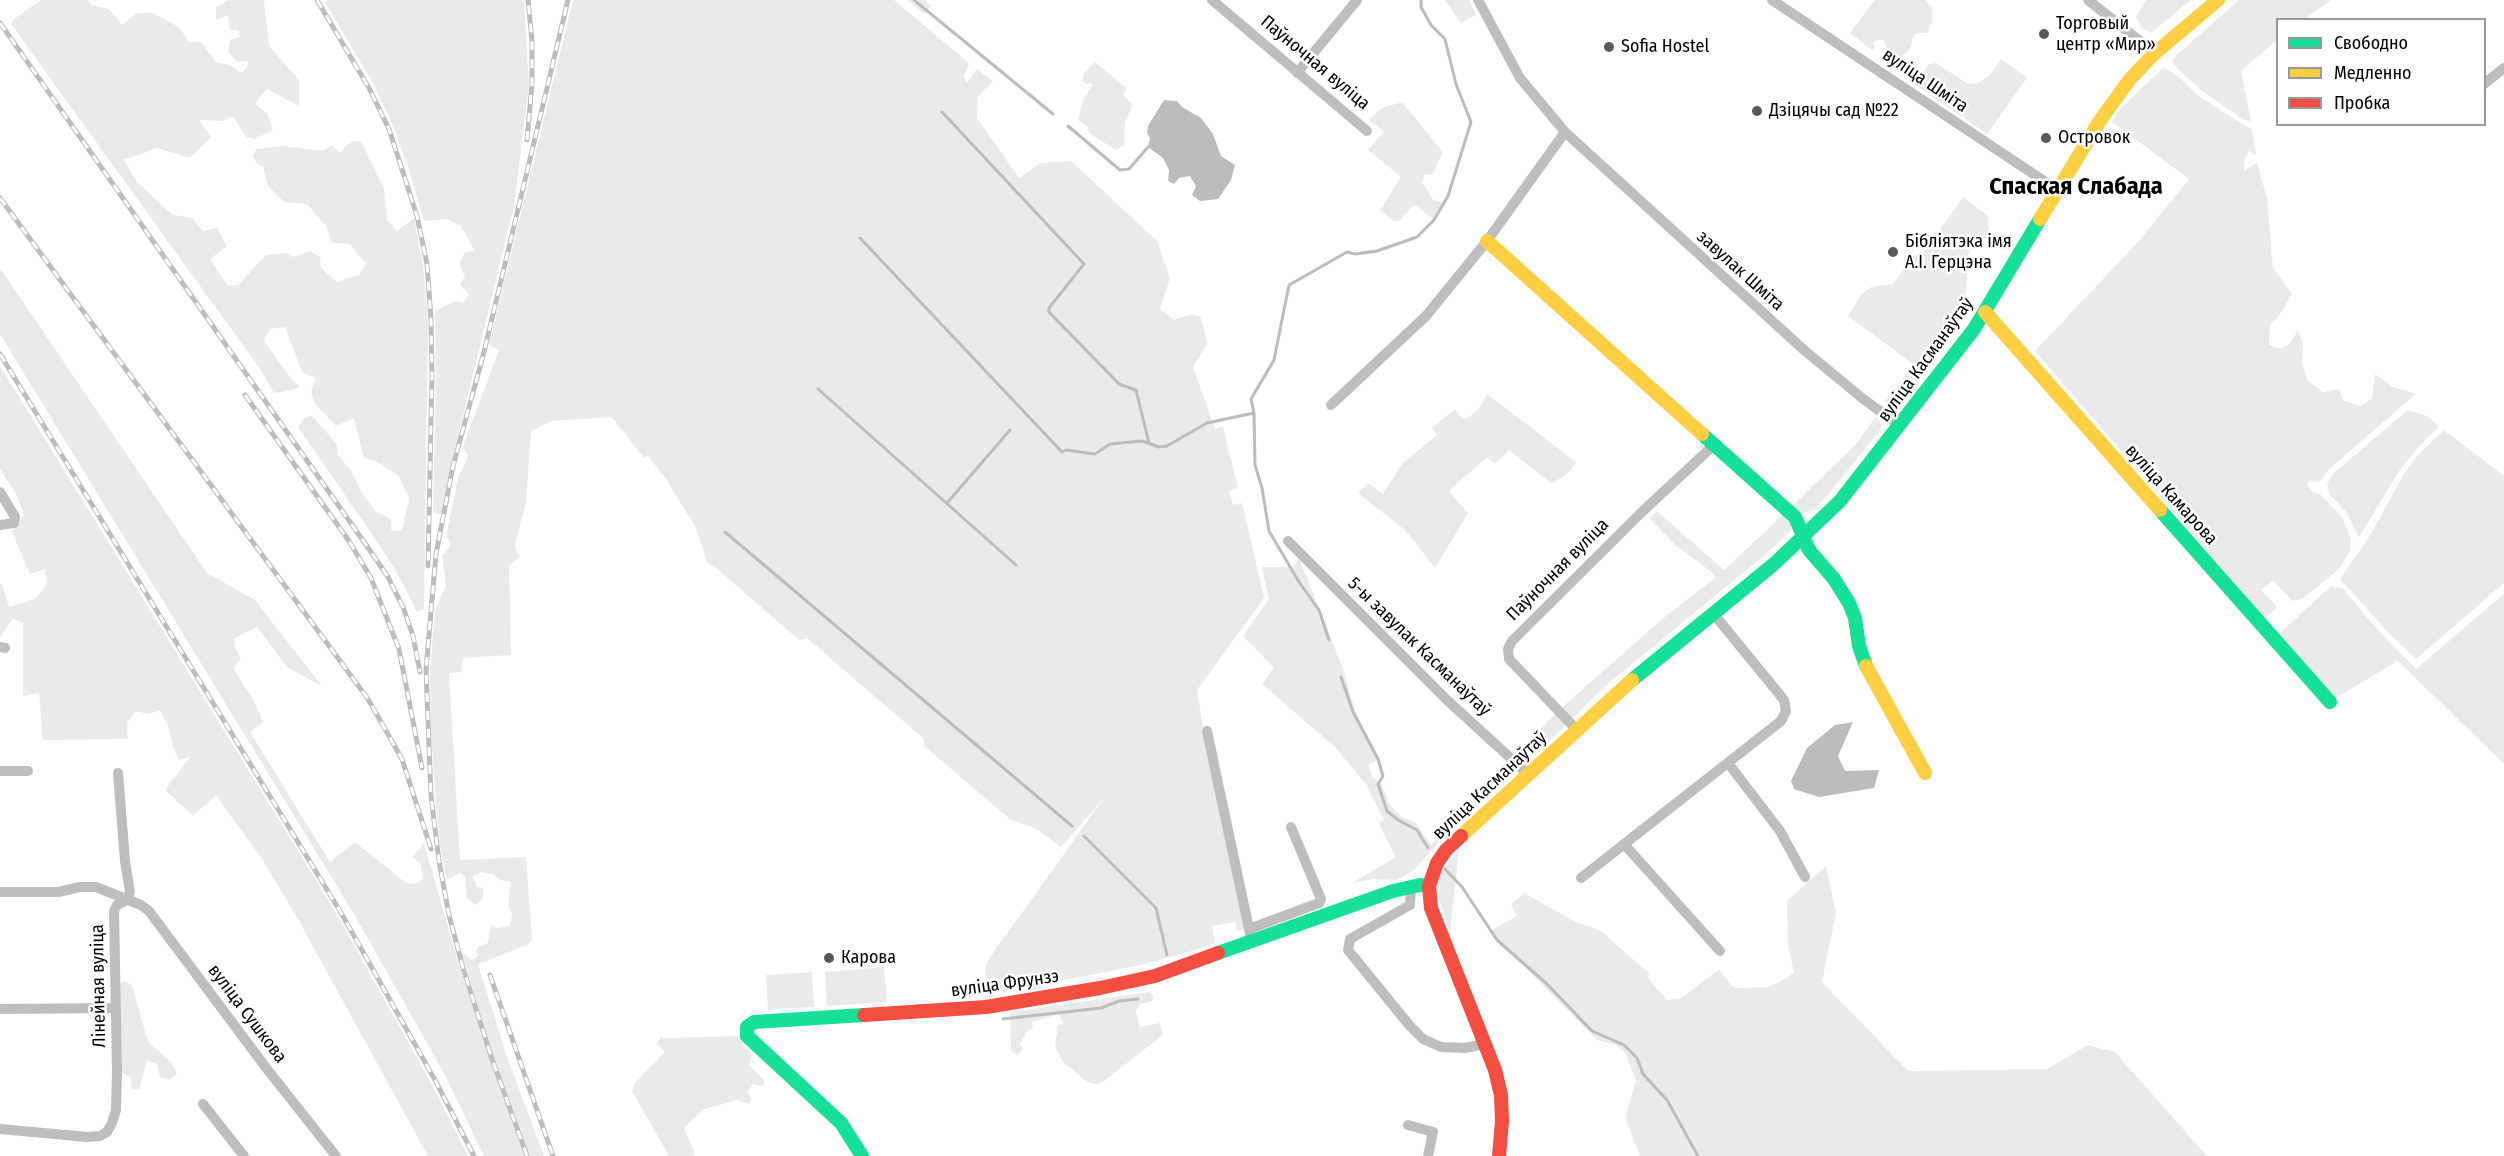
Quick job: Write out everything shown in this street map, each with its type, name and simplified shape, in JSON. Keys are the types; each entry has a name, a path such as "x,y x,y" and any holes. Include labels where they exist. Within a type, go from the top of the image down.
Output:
{"street":[{"name":"Паўночная вуліца","path":"1212,0 1367,131"},
{"path":"1297,73 1357,0"},
{"name":"завулак Шміта","path":"1478,0 1520,78 1565,132 1804,350 1900,426"},
{"name":"вуліца Шміта","path":"1772,0 2060,191"},
{"path":"2088,0 2155,53"},
{"name":"вуліца Касманаўтаў","path":"1429,886 1432,874 1446,850 1645,668 1804,537 1840,501 1974,329 2060,191 2101,119 2130,79 2155,53 2218,0"},
{"path":"2486,82 2504,68"},
{"path":"1331,405 1426,316 1487,241 1565,132"},
{"path":"1487,241 1795,517 1809,550 1834,579 1849,603 1855,618 1859,646 1865,665 1925,773"},
{"name":"вуліца Камарова","path":"1984,312 2330,702"},
{"name":"Паўночная вуліца","path":"1577,730 1509,659 1508,649 1512,641 1645,509 1715,444"},
{"path":"0,492 15,517 14,523 0,525"},
{"name":"5-ы завулак Касманаўтаў","path":"1288,541 1447,700 1528,774"},
{"path":"1581,878 1781,721 1786,711 1784,700 1713,613"},
{"path":"1207,730 1250,936 1319,903 1321,898 1291,827"},
{"path":"1728,763 1780,831 1805,877"},
{"path":"0,771 28,771"},
{"name":"Лінейная вуліца","path":"0,1129 87,1137 100,1136 106,1132 116,1110 114,911 117,905 127,900 130,892 125,861 118,772"},
{"path":"1624,844 1720,951"},
{"path":"1429,886 1431,908 1495,1070 1501,1095 1502,1121 1499,1156"},
{"name":"вуліца Фрунзэ","path":"862,1156 841,1123 747,1036 747,1027 754,1022 995,1006 1100,988 1155,976 1250,936 1411,887 1429,886"},
{"name":"вуліца Сушкова","path":"0,892 58,892 80,887 96,887 141,905 149,911 260,1060 336,1156"},
{"path":"1411,887 1410,905 1350,939 1348,950 1423,1039 1441,1047 1465,1048 1484,1044"},
{"path":"0,1009 116,1008"},
{"path":"204,1104 244,1156"},
{"path":"1408,1125 1433,1132 1428,1156"}],"shaded area":[{"path":"41,0 87,0 92,5 109,9 122,25 137,13 153,13 179,27 189,42 201,42 216,62 230,65 241,73 247,68 248,61 238,62 228,52 230,40 240,37 239,30 230,30 228,15 216,20 216,7 228,0 264,0 269,46 299,80 299,106 267,89 255,103 267,114 273,130 255,139 246,137 233,116 223,121 199,120 211,137 190,158 157,148 124,160 138,183 173,215 192,218 203,231 217,228 227,246 210,259 228,286 238,285 266,255 287,253 293,257 310,251 320,257 321,268 337,282 359,275 366,264 350,244 332,243 326,226 307,204 284,202 268,186 263,166 257,164 253,157 256,149 283,146 323,151 332,145 340,153 350,142 361,141 384,189 387,220 397,231 414,218 423,266 428,320 424,608 417,612 396,571 298,427 305,417 312,416 337,444 338,455 351,470 362,493 376,512 392,521 391,531 402,530 409,498 398,475 375,461 364,458 354,418 336,426 315,404 311,392 316,378 302,372 285,327 270,329 264,341 292,380 300,387 274,393 260,369 11,24 14,19"},
{"path":"328,0 524,0 529,85 514,206 441,514 433,513 435,311 455,301 463,303 469,294 460,285 465,277 459,264 465,252 475,251 461,226 447,219 424,221 409,169 393,126 374,85 325,2"},
{"path":"573,0 894,0 969,63 964,77 967,82 977,69 993,81 978,96 977,118 1019,178 1041,163 1071,161 1157,241 1170,278 1160,309 1174,320 1192,314 1201,317 1207,344 1193,367 1215,429 1223,426 1238,488 1229,491 1233,505 1242,503 1264,598 1197,690 1206,746 1245,929 1237,931 1235,922 1212,926 1215,943 1192,951 1141,965 1003,992 1003,987 986,978 985,970 988,960 1104,798 1061,847 1037,829 1010,819 924,746 924,739 807,638 799,640 714,566 708,564 695,526 665,478 648,456 644,458 612,417 551,421 531,431 526,502 515,544 520,556 509,566 511,655 463,658 461,672 449,673 460,860 526,857 532,940 527,945 478,964 507,1057 544,1156 529,1156 494,1058 461,951 472,960 479,955 475,950 488,943 491,925 497,928 510,926 512,913 508,906 511,882 500,880 493,874 480,872 473,877 477,887 483,888 483,899 475,905 467,898 465,876 459,873 447,880 440,845 435,796 430,670 435,611 446,585 442,555 450,546 447,532 458,478 468,456 463,446 499,350 489,344"},
{"path":"907,0 924,0 931,6 924,14"},
{"path":"1445,0 1469,0 1476,15 1461,23"},
{"path":"1875,0 1925,0 1932,7 1932,21 1928,33 1917,33 1906,54 1895,59 1889,56 1885,41 1880,39 1873,42 1875,48 1872,50 1850,33"},
{"path":"2146,0 2191,0 2151,33 2142,28 2136,17"},
{"path":"2239,0 2331,0 2306,18 2276,18 2276,41 2241,71 2251,121 2244,120 2203,92 2173,64 2172,59"},
{"path":"2001,59 2027,78 1987,134 1917,86 1916,81 1929,64 1936,63 1968,84 1978,83 1989,76"},
{"path":"1095,62 1127,89 1123,95 1133,105 1125,123 1124,146 1116,150 1090,134 1087,126 1078,120 1083,100 1093,85 1086,84 1082,80 1085,72"},
{"path":"2164,67 2180,78 2197,95 2252,130 2256,155 2249,151 2245,158 2244,171 2257,163 2267,198 2273,268 2292,294 2277,319 2270,324 2269,345 2281,349 2290,344 2298,330 2303,344 2302,363 2308,381 2323,392 2339,389 2344,401 2360,406 2372,399 2375,374 2393,387 2416,394 2329,469 2319,482 2309,481 2307,484 2312,492 2320,494 2342,517 2351,539 2350,551 2338,570 2302,599 2292,601 2273,580 2261,590 2277,607 2265,618 2035,351 2138,242 2189,179 2112,122 2120,109"},
{"path":"1164,100 1177,101 1182,107 1201,118 1213,134 1221,156 1235,165 1231,180 1218,199 1200,201 1192,195 1196,186 1190,176 1179,178 1174,184 1168,181 1169,170 1163,158 1148,147 1150,138 1147,133 1148,126"},
{"path":"1402,102 1443,152 1433,174 1424,175 1422,182 1433,200 1444,202 1434,220 1416,205 1411,207 1401,220 1394,222 1380,210 1401,177 1368,150 1384,132 1369,120 1382,108"},
{"path":"1963,197 1988,216 1989,234 1969,252 1966,290 1958,325 1947,344 1899,407 1894,408 1884,401 1891,396 1913,364 1848,316 1861,295 1871,287 1893,284 1914,255 1920,258"},
{"path":"0,268 207,573 255,600 322,686 288,668 257,627 235,638 234,646 241,658 234,668 253,699 263,722 250,732 330,862 355,842 406,883 416,884 423,879 420,863 413,857 424,843 460,969 524,1156 484,1156 445,1075 354,914 0,334"},
{"path":"0,366 335,911 431,1083 468,1156 428,1156 299,921 262,859 216,795 193,816 165,790 190,757 179,760 173,747 168,725 160,710 149,714 135,711 127,723 128,739 43,740 39,693 23,696 23,623 13,619 0,637 0,584 2,584 9,607 35,599 47,585 45,569 30,574 12,532 24,515 16,494 0,469"},
{"path":"1487,394 1576,462 1569,472 1552,484 1509,450 1495,464 1487,457 1449,491 1468,513 1435,568 1406,531 1358,493 1368,483 1383,494 1402,464 1437,435 1432,428 1455,409 1463,419 1468,418 1480,407"},
{"path":"2408,410 2427,416 2439,426 2399,471 2359,537 2347,513 2330,495 2327,484 2335,472"},
{"path":"1876,416 1882,425 1880,430 1814,510 1804,513 1792,506 1856,444"},
{"path":"2444,430 2504,476 2504,583 2416,659 2340,579 2369,537 2404,474 2419,454"},
{"path":"1657,511 1724,570 1784,514 1792,525 1791,531 1766,554 1604,687 1573,718 1560,709 1666,616 1715,578 1714,574 1675,545 1650,519"},
{"path":"1299,558 1345,674 1355,711 1379,758 1369,765 1372,777 1381,783 1390,805 1401,817 1415,822 1431,845 1508,761 1513,768 1511,775 1450,830 1414,870 1396,880 1373,879 1352,883 1396,857 1378,823 1384,820 1365,783 1335,747 1262,684 1274,668 1243,636 1269,599 1262,567 1293,567"},
{"path":"2331,586 2343,589 2384,637 2416,669 2504,594 2504,764 2398,661 2334,699 2279,634"},
{"path":"1556,713 1565,724 1564,727 1525,762 1513,757"},
{"path":"1853,722 1838,756 1845,771 1879,770 1874,788 1819,797 1794,789 1791,781 1807,748 1835,725"},
{"path":"1459,849 1450,932 1439,899 1438,883 1443,870"},
{"path":"1826,866 1836,913 1822,982 1908,1071 2047,1069 2088,1045 2115,1052 2207,1156 1640,1156 1627,1123 1626,1115 1636,1081 1626,1054 1616,1045 1597,1040 1496,941 1490,931 1517,916 1511,905 1524,893 1576,922 1601,931 1650,974 1647,977 1667,1000 1682,998 1719,969 1732,986 1737,988 1766,987 1794,973 1788,945 1787,901"},
{"path":"884,967 887,1002 827,1006 825,972"},
{"path":"812,972 814,1007 768,1009 766,975"},
{"path":"125,981 132,985 148,1042 171,1062 177,1074 169,1080 160,1077 157,1064 147,1061 139,1089 134,1090 131,1087 130,1077 120,1071 120,984"},
{"path":"1150,992 1154,997 1152,1001 1140,1004 1136,1012 1140,1027 1160,1023 1163,1035 1104,1081 1096,1084 1087,1082 1063,1062 1055,1046 1058,1025 1063,1024 1060,1014 1032,1022 1033,1028 1027,1031 1020,1044 1023,1048 1018,1055 1011,1051 1010,1012"},
{"path":"661,1036 664,1038 740,1036 744,1046 752,1053 749,1065 764,1080 764,1084 760,1086 753,1084 748,1092 751,1099 749,1104 737,1100 704,1109 684,1128 696,1156 669,1156 632,1091 634,1084 665,1052 657,1044"}],"waterway":[{"path":"914,0 1053,114"},
{"path":"1329,640 1319,610 1299,582 1269,531 1262,488 1255,465 1254,413 1251,399 1274,360 1289,285 1347,252 1355,254 1377,251 1417,237 1434,220 1448,196 1471,122 1456,84 1445,39 1431,25 1421,7 1421,0"},
{"path":"942,112 1084,264 1049,308 1049,312 1119,384 1136,390 1149,443"},
{"path":"1068,126 1120,170 1129,169 1148,147"},
{"path":"860,238 1062,452 1066,450 1095,454 1110,444 1142,441 1159,447 1167,446 1207,423 1254,413"},
{"path":"818,389 1016,565"},
{"path":"947,503 1010,430"},
{"path":"725,532 1072,826"},
{"path":"1341,677 1353,712 1378,759 1383,776 1378,784 1387,811 1417,830 1428,848"},
{"path":"1084,836 1156,908 1167,955"},
{"path":"1445,869 1462,887 1497,940 1547,984 1592,1031 1624,1045 1637,1058 1643,1074 1667,1100 1698,1156"},
{"path":"1003,1019 1101,1008 1119,1001 1138,999"}],"railway":[{"path":"317,0 369,88 389,129 417,216 427,264 432,376 428,566"},
{"path":"527,140 532,84 532,40 528,0"},
{"path":"527,1156 492,1059 449,915 439,861 431,796 426,670 436,554 453,466 484,352 568,0"},
{"path":"0,23 388,577 403,607 413,636 420,672"},
{"path":"0,198 368,699 402,759 431,849"},
{"path":"0,354 340,911 435,1080 474,1156"},
{"path":"245,395 349,541 371,578 399,649 422,768"},
{"path":"490,975 553,1156"}],"traffic: fast":[{"path":"1632,680 1774,564 1840,501 1974,329 2040,219"},
{"path":"1702,434 1795,517 1809,550 1834,579 1849,603 1855,618 1859,646 1866,666"},
{"path":"2160,510 2330,702"},
{"path":"1218,953 1393,891 1420,885 1429,886"},
{"path":"862,1156 841,1123 747,1036 747,1027 754,1022 864,1015"}],"traffic: slow":[{"path":"2040,219 2101,119 2130,79 2155,53 2218,0"},
{"path":"1487,241 1702,434"},
{"path":"1985,312 2160,510"},
{"path":"1866,666 1925,773"},
{"path":"1461,836 1632,680"}],"traffic: jam":[{"path":"1461,836 1446,850 1437,863 1429,886 1431,908 1495,1070 1501,1095 1502,1121 1499,1156"},
{"path":"864,1015 986,1007 1100,988 1155,976 1218,953"}],"place":[{"name":"Торговый центр «Мир»","path":"2044,34"},
{"name":"Sofia Hostel","path":"1609,47"},
{"name":"Дзіцячы сад №22","path":"1757,111"},
{"name":"Островок","path":"2046,138"},
{"name":"Бібліятэка імя А.І. Герцэна","path":"1893,252"},
{"name":"Карова","path":"829,958"}],"district":[{"name":"Спаская Слабада","path":"2076,187"}]}
